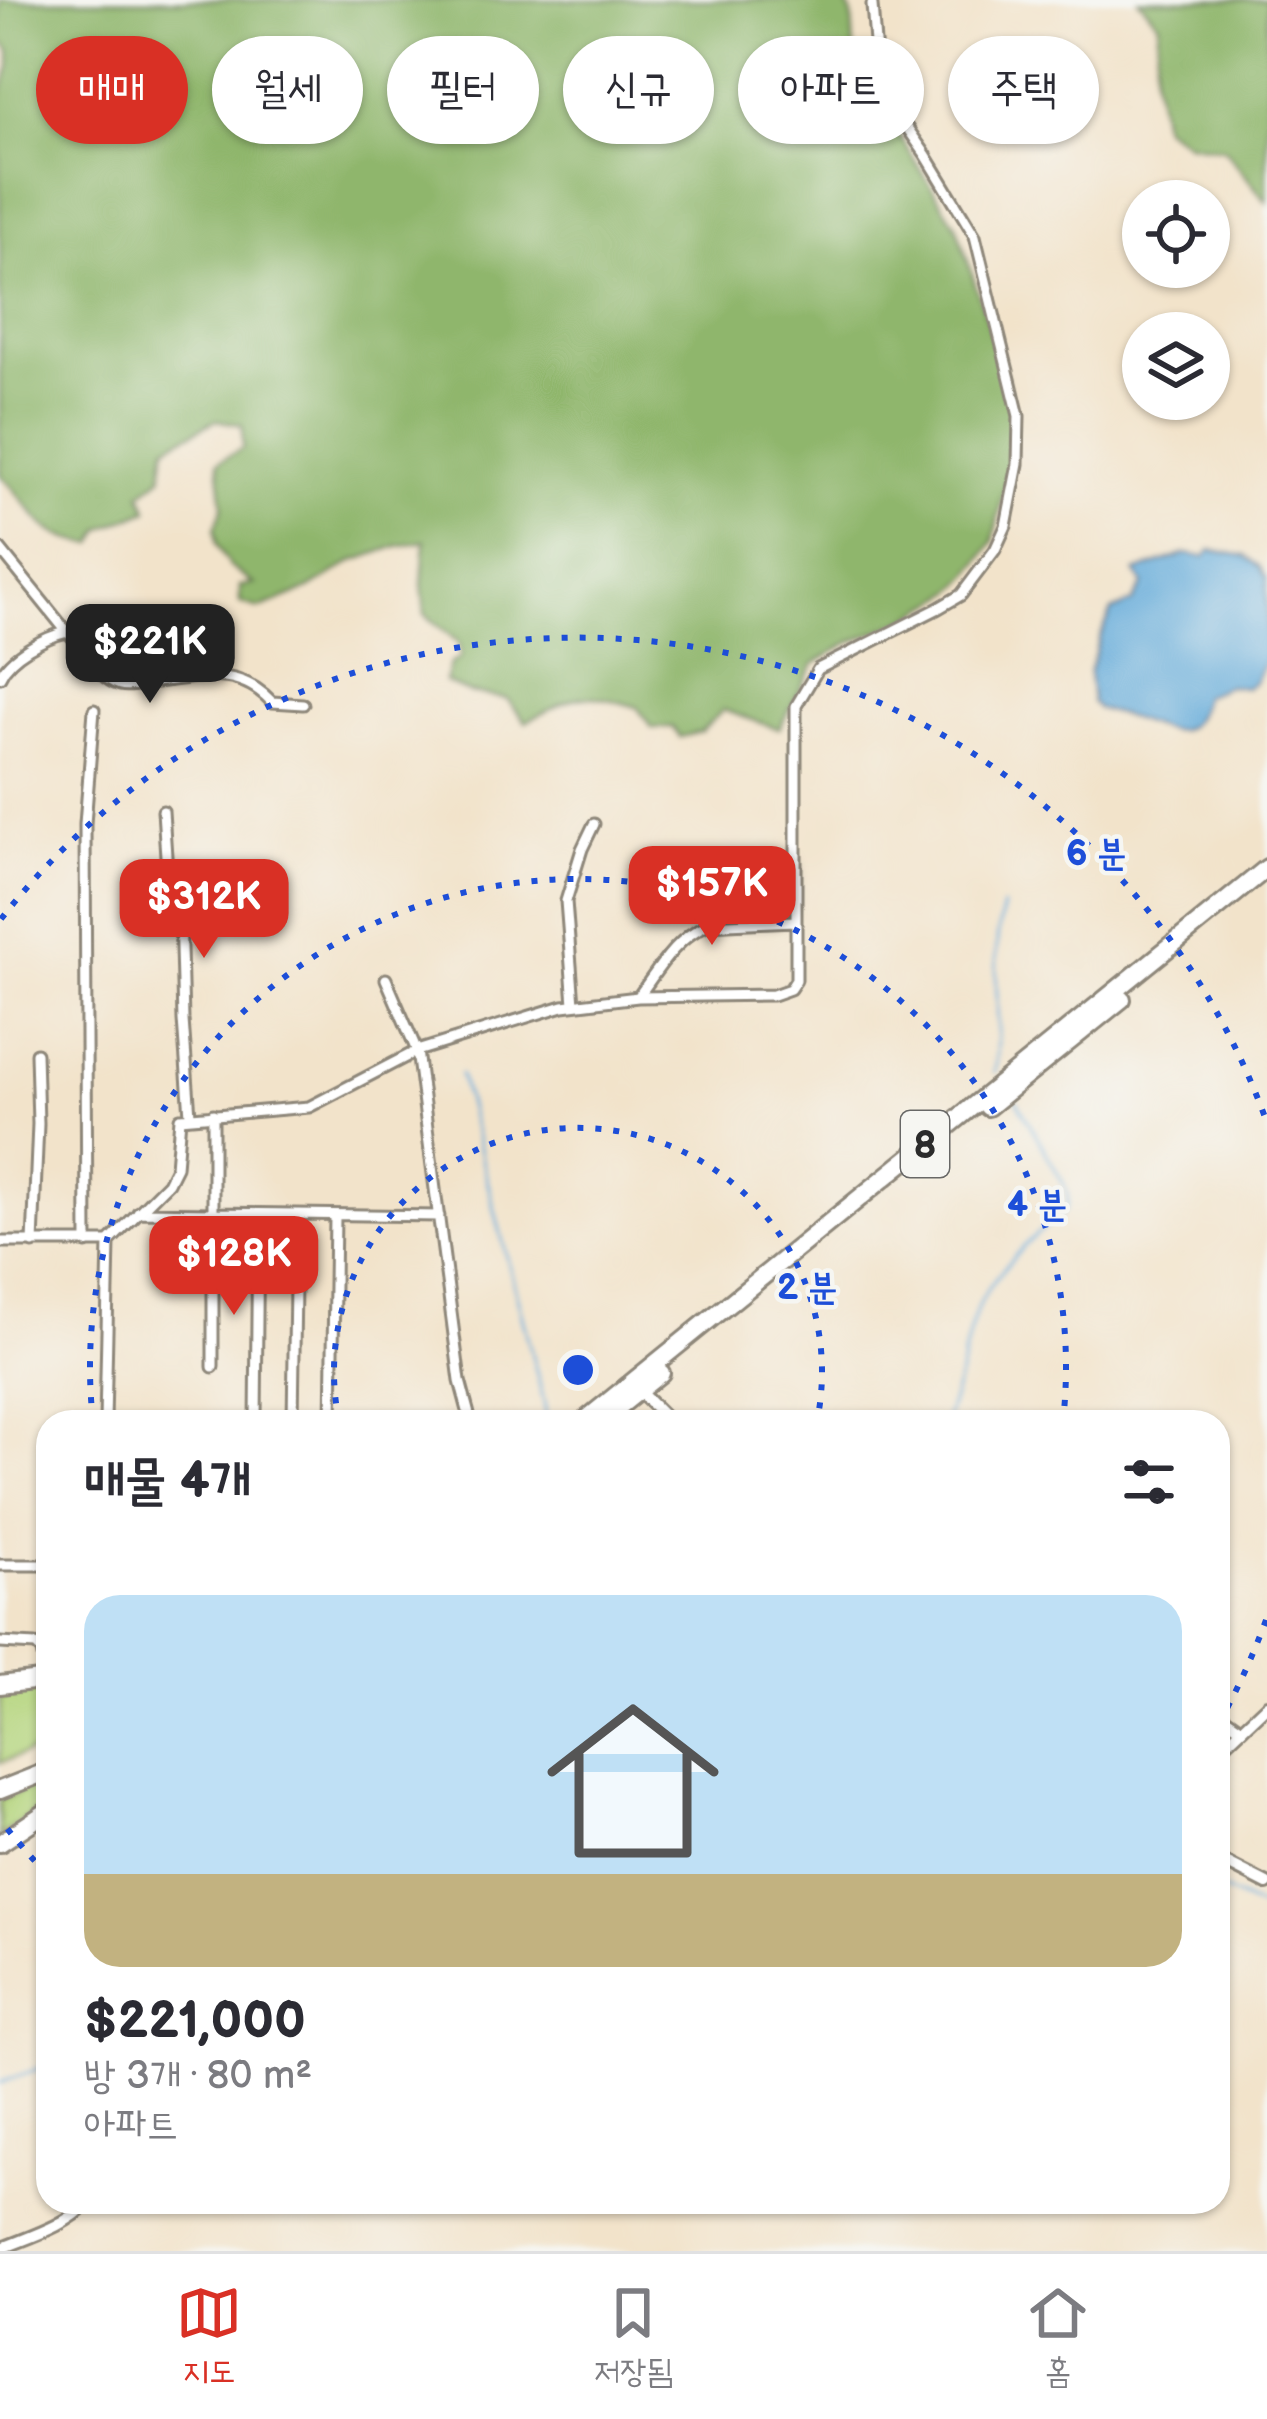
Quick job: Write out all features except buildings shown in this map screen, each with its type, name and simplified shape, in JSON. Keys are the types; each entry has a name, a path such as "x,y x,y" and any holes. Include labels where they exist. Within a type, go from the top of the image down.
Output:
{"highway":[{"name":"8","path":"598,1410 1267,868"},
{"name":"8","path":"616,1410 1267,880"},
{"path":"0,1685 36,1680"},
{"path":"0,1778 36,1764"},
{"path":"0,1790 36,1776"},
{"path":"0,1843 36,1819"}],"street":[{"path":"105,1410 109,1242 169,1183 176,1167 180,1118 309,1107 417,1051 574,1004 773,994 790,988 796,980 796,706 818,669 961,595 995,550 1006,526 1019,450 1014,390 974,236 885,97 878,80 872,5"},
{"path":"0,550 107,679 124,687 232,676 256,685 272,702 303,704"},
{"path":"0,676 20,656 67,632"},
{"path":"87,1243 85,824 94,710"},
{"path":"164,811 166,872 180,911 190,1115"},
{"path":"574,1004 566,901 594,824"},
{"path":"638,998 675,946 706,925 795,921"},
{"path":"386,979 417,1051 460,1381 468,1410"},
{"path":"33,1243 36,1054"},
{"path":"213,1114 213,1367"},
{"path":"138,1212 439,1216"},
{"path":"256,1410 257,1215"},
{"path":"293,1410 296,1216"},
{"path":"332,1410 335,1216"},
{"path":"0,1242 109,1242"},
{"path":"639,1391 658,1410"},
{"path":"0,1564 36,1565"},
{"path":"0,1643 36,1646"},
{"path":"1230,1740 1267,1705"},
{"path":"1230,1720 1242,1729"},
{"path":"1230,1865 1267,1884"},
{"path":"0,2249 77,2214"}],"green space":[{"path":"0,0 846,0 853,36 738,36 738,144 904,144 956,225 1006,379 1012,419 1009,466 993,542 953,592 814,664 779,729 723,710 701,732 680,737 672,727 652,728 637,707 602,698 569,701 526,722 507,699 470,693 445,682 450,664 461,657 458,642 425,614 425,541 354,561 309,589 259,609 240,603 240,586 254,584 230,567 217,544 215,529 223,506 218,462 243,448 242,425 217,420 166,446 162,477 141,493 148,510 102,529 94,544 60,536 39,520 0,475 0,99 10,51 0,39"},
{"path":"1139,0 1267,0 1267,202 1224,149 1187,143 1162,126 1154,78 1159,23"},
{"path":"36,1691 36,1750 0,1763 0,1696"},
{"path":"36,1786 36,1812 0,1836 0,1799"}],"water":[{"path":"1211,550 1245,556 1267,579 1267,658 1255,681 1203,696 1193,721 1179,730 1098,709 1092,703 1089,672 1112,611 1133,602 1143,584 1135,572 1186,554 1205,557"}],"waterway":[{"path":"995,1072 997,947 1003,907"},
{"path":"460,1074 545,1410"},
{"path":"949,1410 972,1323 986,1292 1025,1245 1062,1215 1068,1202 1064,1184 1017,1101"},
{"path":"1230,1894 1267,1911"},
{"path":"0,2083 36,2070"}]}
